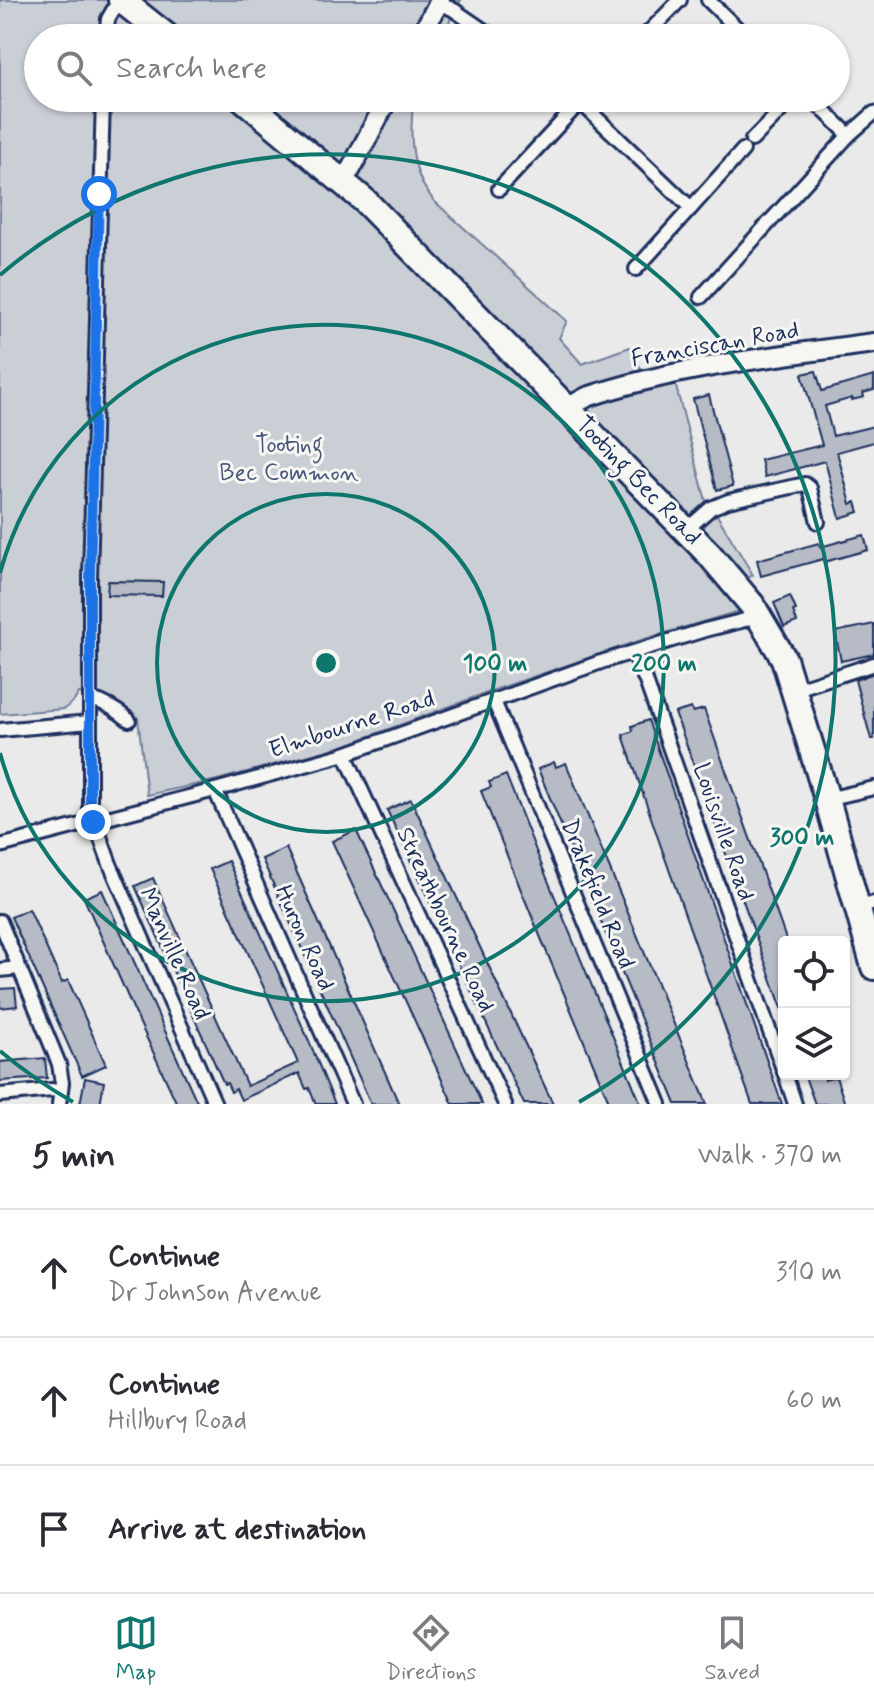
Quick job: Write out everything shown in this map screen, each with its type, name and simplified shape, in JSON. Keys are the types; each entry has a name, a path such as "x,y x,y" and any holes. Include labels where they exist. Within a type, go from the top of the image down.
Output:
{"highway":[{"path":"120,0 151,24"},
{"name":"Tooting Bec Road","path":"259,112 365,201 422,258 686,530 757,613 784,659 827,799 866,906 874,967"}],"street":[{"path":"107,24 120,0"},
{"path":"657,24 680,0"},
{"path":"708,0 733,24"},
{"path":"427,24 439,1 474,24"},
{"name":"Manville Road","path":"103,112 90,577 90,809 110,864 215,1104"},
{"path":"341,181 351,169 381,112"},
{"path":"499,189 568,112"},
{"path":"593,112 691,208"},
{"path":"636,269 780,112"},
{"path":"825,112 849,135"},
{"path":"701,297 849,135 874,113"},
{"name":"Franciscan Road","path":"568,409 587,397 705,367 874,343"},
{"path":"686,530 711,508 728,501 805,484 810,488 818,522"},
{"name":"Elmbourne Road","path":"0,846 345,754 601,662 745,620 757,613"},
{"name":"Louisville Road","path":"634,653 778,1056"},
{"path":"793,690 874,664"},
{"path":"91,699 115,709 129,720"},
{"name":"Drakefield Road","path":"494,701 660,1104"},
{"path":"0,730 90,722"},
{"name":"Streathbourne Road","path":"345,754 505,1104"},
{"path":"827,799 874,788"},
{"name":"Huron Road","path":"215,790 353,1104"},
{"path":"0,921 59,1064 62,1083 60,1098"},
{"path":"0,970 19,968"},
{"name":"Louisville Road","path":"786,1080 795,1104"},
{"path":"0,1095 52,1090 60,1098"}],"green space":[{"name":"Tooting Bec Common","path":"0,0 461,0 448,24 24,24 24,112 413,112 413,152 418,173 433,200 567,321 559,338 582,364 630,347 650,387 675,383 706,501 753,575 726,589 746,609 638,641 343,746 217,780 147,795 138,718 109,701 79,693 64,709 0,714"}],"building":[{"path":"816,371 822,391 874,376 874,390 863,393 864,397 825,406 833,436 874,426 874,442 837,452 851,504 856,502 859,512 840,518 825,461 765,477 761,460 822,445 802,374"},
{"path":"709,395 733,486 717,490 693,399"},
{"path":"864,535 868,550 761,576 757,560 819,543 820,547"},
{"path":"108,581 163,582 162,596 107,595"},
{"path":"790,596 797,622 784,627 774,603"},
{"path":"874,624 874,654 841,661 835,632"},
{"path":"874,673 874,739 871,739 855,680"},
{"path":"691,708 693,712 704,709 785,936 778,936 778,997 675,713"},
{"path":"648,720 782,1104 752,1104 659,841 623,735 633,731 632,726"},
{"path":"554,762 556,767 566,763 707,1104 676,1104 538,769"},
{"path":"506,775 641,1104 610,1104 523,895 481,791 491,787 489,782"},
{"path":"411,799 553,1104 524,1104 488,1027 387,810"},
{"path":"356,830 482,1104 453,1104 332,841"},
{"path":"286,848 399,1104 371,1104 262,859"},
{"path":"228,861 335,1104 316,1104 299,1073 241,1100 236,1089 231,1092 227,1083 224,1084 135,886 153,878 247,1086 298,1063 210,869"},
{"path":"102,890 198,1104 177,1104 132,1006 84,898"},
{"path":"29,909 62,983 68,980 106,1065 82,1076 11,917"},
{"path":"15,988 17,1006 0,1008 0,989"},
{"path":"45,1058 47,1078 0,1081 0,1062"},
{"path":"85,1078 104,1082 100,1104 80,1104"},
{"path":"806,1080 837,1080 845,1104 815,1104"}],"route":[{"path":"93,822 90,809 90,577 99,194"}]}
